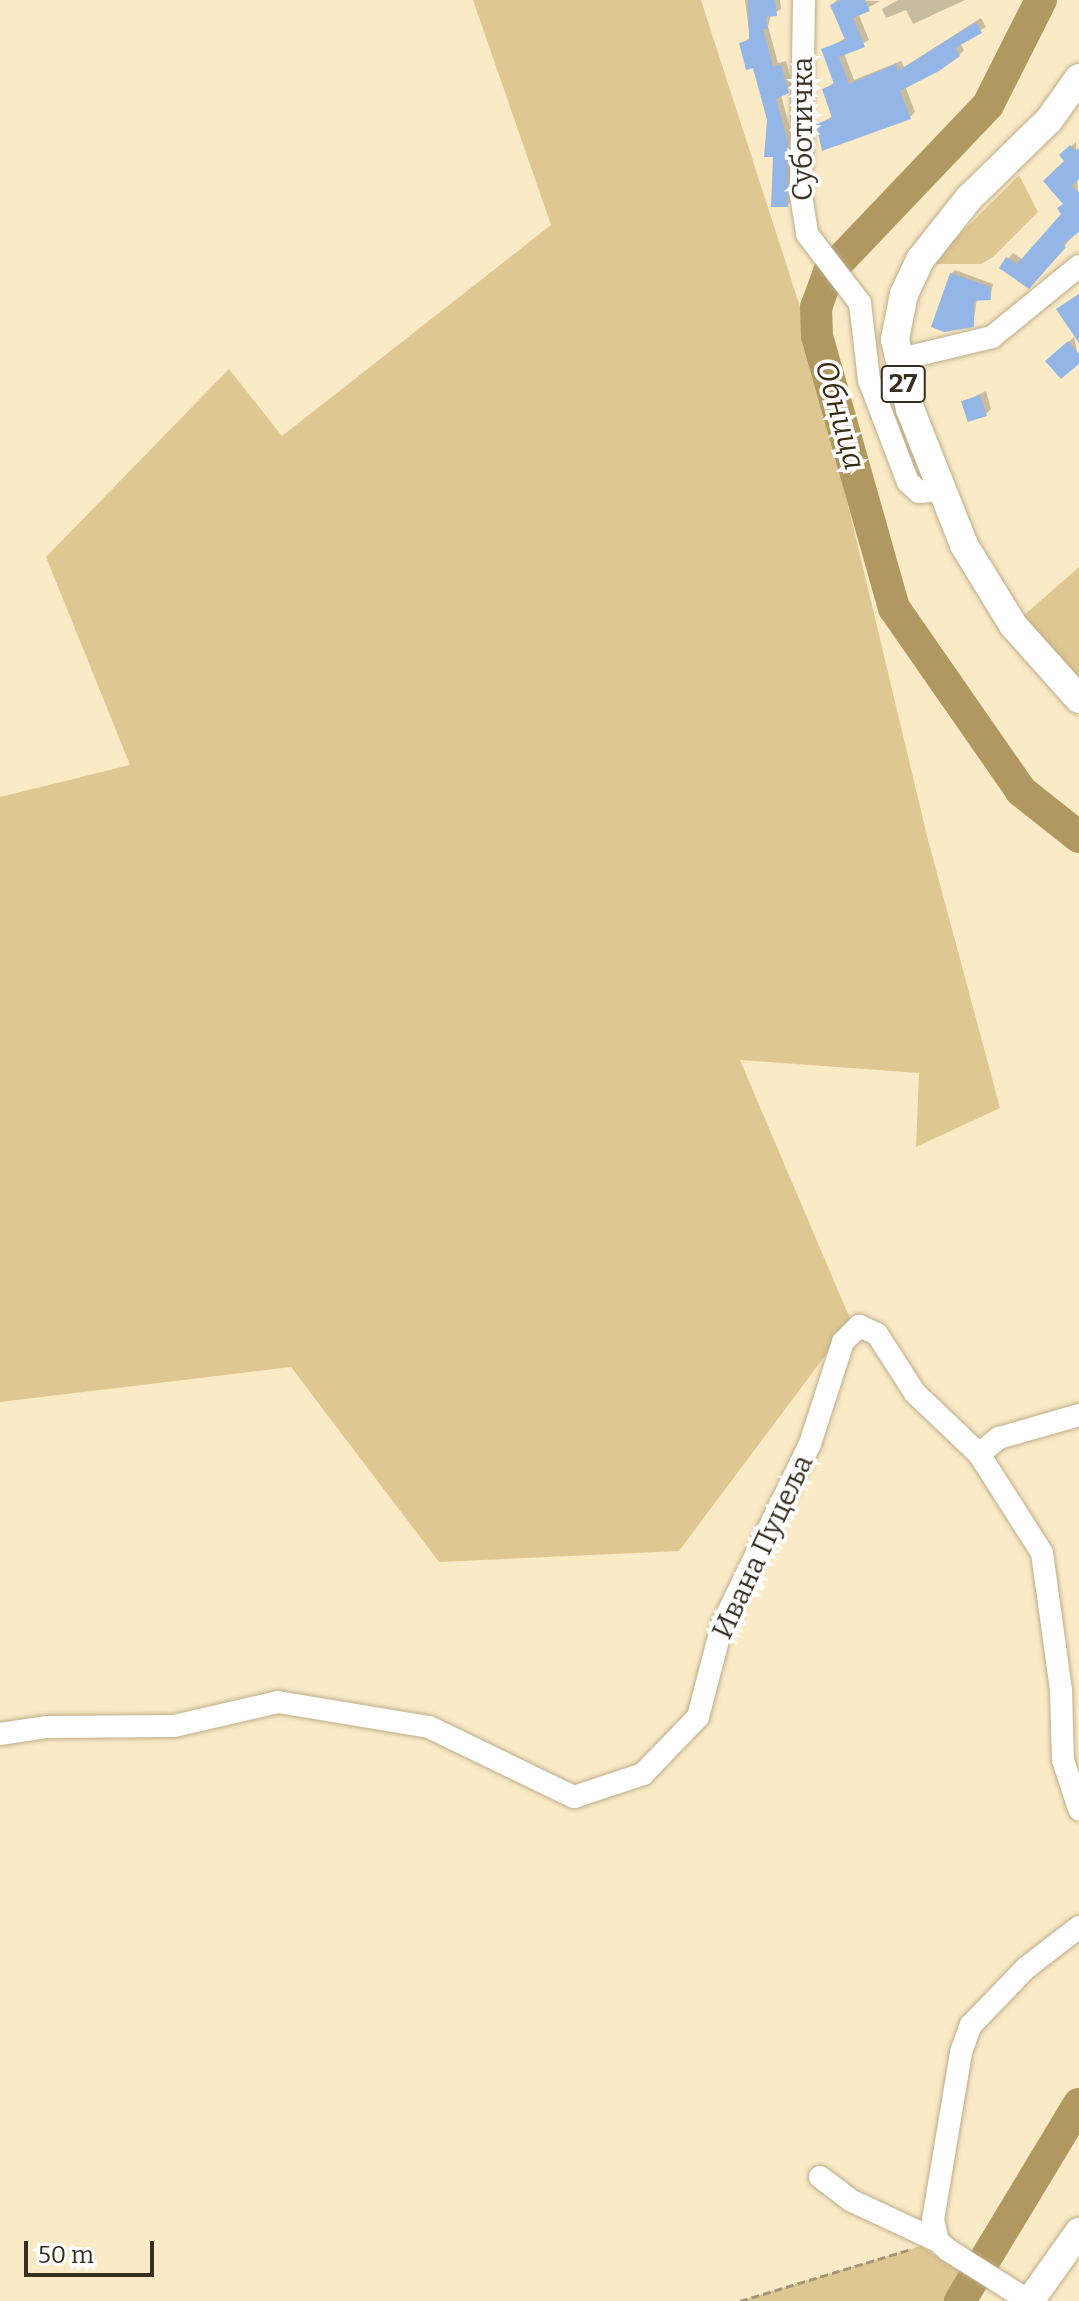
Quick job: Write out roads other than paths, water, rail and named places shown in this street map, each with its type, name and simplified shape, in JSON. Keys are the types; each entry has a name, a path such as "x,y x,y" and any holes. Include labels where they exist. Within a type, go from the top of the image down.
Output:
{"main road":[{"name":"27","path":"1079,78 1049,120 969,198 920,260 896,324 897,360 940,490 987,586 1013,625 1079,699"},
{"path":"1029,2301 1079,2232"}],"street":[{"name":"Суботичка","path":"804,0 801,195 812,241 854,292 863,312 873,395 908,482 919,492 940,490"},
{"path":"897,360 992,337 1079,266"},
{"name":"Ивана Пуцеља","path":"0,1734 47,1727 174,1726 278,1702 429,1727 574,1797 643,1774 698,1717 722,1625 810,1444 843,1342 859,1326 877,1334 915,1393 979,1454 1042,1553 1061,1690 1063,1760 1076,1804"},
{"path":"979,1454 999,1438 1079,1415"},
{"path":"940,2237 961,2052 971,2025 1026,1968 1079,1927"},
{"path":"820,2177 850,2200 940,2237 1029,2301"}],"waterway":[{"name":"Обница","path":"1041,0 988,105 829,272 816,307 817,336 894,608 1021,791 1079,837"},
{"path":"960,2301 1079,2104"}]}
